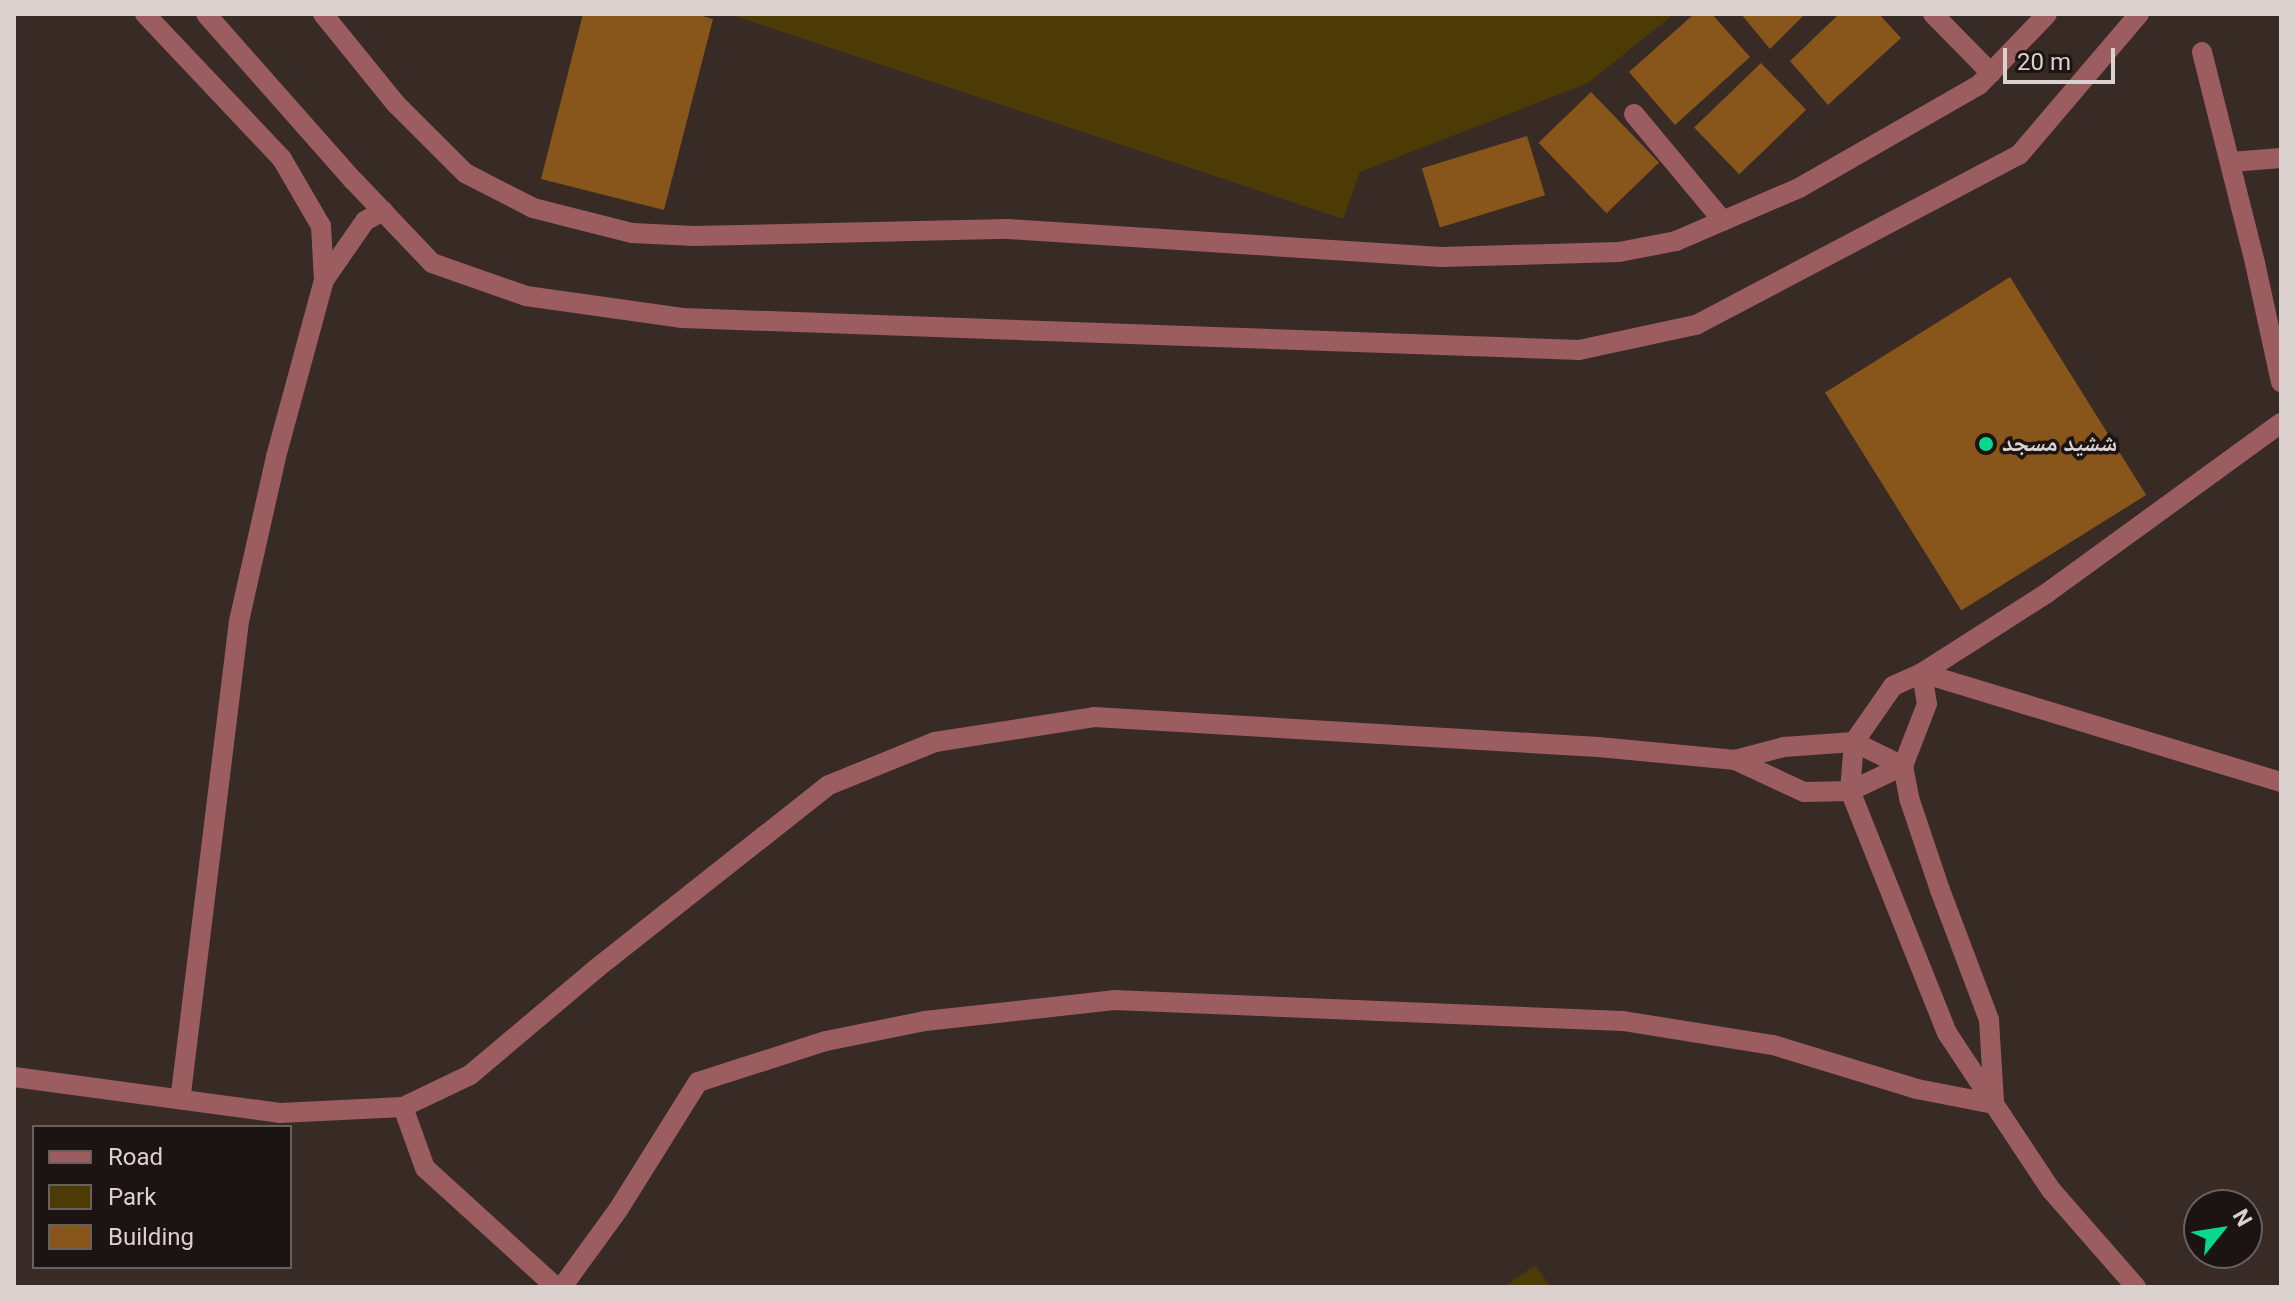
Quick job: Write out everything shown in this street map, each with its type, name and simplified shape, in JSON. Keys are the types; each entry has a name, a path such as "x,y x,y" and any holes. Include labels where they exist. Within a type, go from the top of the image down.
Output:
{"street":[{"path":"145,14 282,159 321,226 324,280 276,457 239,621 180,1099"},
{"path":"206,14 432,263 526,296 682,318 1579,350 1696,325 2019,155 2139,14"},
{"path":"323,14 396,104 465,173 533,208 632,233 694,236 1008,229 1441,257 1619,252 1676,241 1799,188 1905,131 1979,85 2047,14"},
{"path":"1933,14 1991,73"},
{"path":"2202,52 2231,162 2281,382"},
{"path":"1634,114 1723,221"},
{"path":"2231,162 2281,158"},
{"path":"324,280 365,221 383,211"},
{"path":"2136,1287 2051,1190 1947,1033 1850,791 1854,742 1893,686 1922,673 2047,593 2281,423"},
{"path":"1922,673 1927,704 1903,766 1909,798 1935,877 1989,1020 1994,1104"},
{"path":"1922,673 2281,782"},
{"path":"14,1077 280,1113 403,1107 470,1075 597,968 829,785 935,742 1094,717 1598,747 1735,760 1804,792 1850,791 1903,766"},
{"path":"1735,760 1784,747 1854,742 1903,766"},
{"path":"403,1107 425,1168 559,1287 618,1210 698,1082 826,1041 925,1021 1114,1000 1623,1021 1773,1045 1917,1089 1994,1104"}],"green space":[{"path":"729,14 1674,14 1588,83 1360,172 1343,219"},
{"path":"1535,1265 1551,1287 1504,1287"}],"building":[{"path":"583,14 695,14 713,19 664,210 541,179"},
{"path":"1694,14 1712,14 1750,57 1675,125 1629,72"},
{"path":"1741,14 1805,14 1770,49"},
{"path":"1839,14 1879,14 1901,38 1828,105 1790,61"},
{"path":"1761,63 1806,110 1739,174 1694,128"},
{"path":"1591,92 1659,162 1607,213 1538,143"},
{"path":"1527,136 1545,195 1440,227 1422,168"},
{"name":"ششید مسجد","path":"2010,277 2146,495 1961,610 1825,393"}],"place":[{"name":"ششید مسجد","path":"1986,444"}]}
